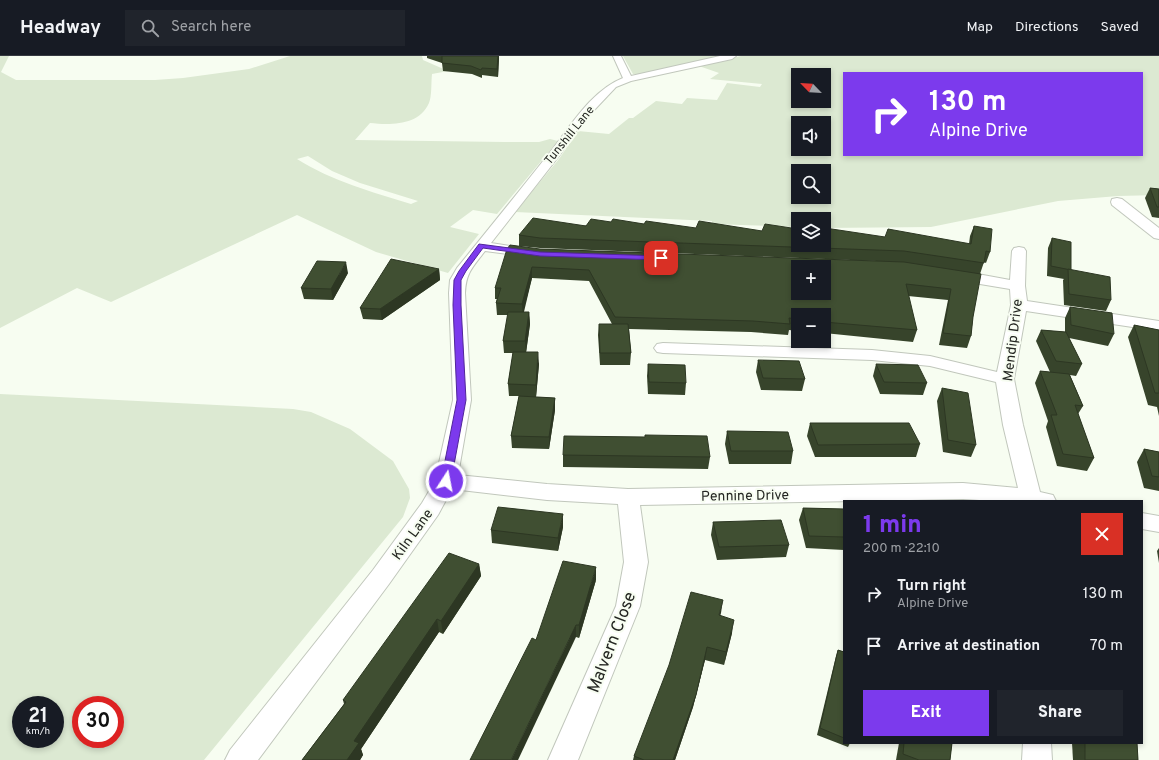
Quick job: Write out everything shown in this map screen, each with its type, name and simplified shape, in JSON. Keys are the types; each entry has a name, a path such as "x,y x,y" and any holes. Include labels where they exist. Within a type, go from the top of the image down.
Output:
{"street":[{"path":"617,56 628,79"},
{"name":"Tunshill Lane","path":"482,246 555,154 578,120 613,85 628,79 732,56"},
{"path":"1117,202 1159,235"},
{"path":"482,246 544,254"},
{"name":"Kiln Lane","path":"240,760 381,577 430,509 446,481 462,400 457,305 458,280 462,271 482,246"},
{"name":"Mendip Drive","path":"1019,251 1017,286 1019,305 1005,379 1013,425 1038,500"},
{"path":"943,273 1017,286"},
{"path":"1019,305 1159,326"},
{"path":"663,348 872,355 930,361 1005,379"},
{"name":"Pennine Drive","path":"446,481 547,492 628,496 966,496 1038,500"},
{"name":"Malvern Close","path":"564,760 628,606 636,562 628,496"},
{"path":"1143,521 1159,524"},
{"path":"1037,744 1037,760"}],"green space":[{"path":"0,56 9,56 1,72 16,80 155,80 183,78 249,69 290,56 422,56 423,60 448,71 432,74 430,100 424,111 411,120 395,124 370,123 355,140 539,142 550,139 558,141 497,214 473,210 450,227 479,234 448,273 376,252 297,215 111,302 77,288 0,328","holes":["308,156 332,171 360,183 418,201 411,204 352,185 324,174 297,159"]},
{"path":"623,56 726,56 642,74 633,74"},
{"path":"741,56 1159,56 1159,195 1118,196 1058,201 931,227 831,228 831,212 791,212 791,227 712,224 712,221 515,212 559,159 578,131 609,134 629,118 633,118 656,101 682,104 687,98 717,100 727,83 760,87 762,84 710,79 719,73 699,66"},
{"path":"0,394 293,409 311,412 350,429 393,461 409,489 410,498 403,517 204,760 0,760"}],"building":[{"path":"442,56 498,56 497,69 482,68 481,70 471,66 442,63"},
{"path":"1150,188 1159,189 1159,207 1157,207"},
{"path":"533,218 586,226 591,219 611,222 613,219 644,224 646,221 696,228 699,221 762,231 765,224 791,228 791,247 540,238 519,235"},
{"path":"974,226 992,229 990,252 986,251 984,263 904,251 831,248 831,229 885,237 888,229 971,244"},
{"path":"1052,238 1071,242 1071,270 1051,266"},
{"path":"510,245 540,249 904,262 981,274 971,336 943,333 951,289 906,284 917,330 831,323 831,308 791,308 791,318 789,318 790,324 753,321 615,317 589,270 532,267 522,304 496,303 501,288 495,288 507,249"},
{"path":"391,259 439,269 380,309 360,308"},
{"path":"317,261 346,262 331,289 301,288"},
{"path":"1068,269 1110,277 1111,300 1069,294"},
{"path":"1070,307 1112,313 1114,334 1071,325"},
{"path":"508,312 529,312 525,341 503,341"},
{"path":"599,324 628,324 631,353 600,353"},
{"path":"1134,325 1159,330 1159,393 1155,393"},
{"path":"1041,330 1066,332 1082,364 1056,361"},
{"path":"513,352 538,352 536,385 508,384"},
{"path":"758,360 799,361 805,379 763,378"},
{"path":"648,364 685,365 686,383 649,382"},
{"path":"876,364 918,365 927,383 884,382"},
{"path":"1040,371 1069,374 1083,406 1075,405 1094,458 1063,454 1051,415 1057,415"},
{"path":"942,388 968,393 976,445 948,440"},
{"path":"519,396 555,398 549,437 511,436"},
{"path":"810,423 909,423 920,444 818,445"},
{"path":"727,431 788,432 793,451 731,451"},
{"path":"645,435 707,436 710,457 563,455 564,436 645,437"},
{"path":"1144,449 1159,452 1159,477 1152,476"},
{"path":"498,507 563,514 558,538 491,530"},
{"path":"803,508 843,509 843,537 809,536"},
{"path":"781,520 789,545 719,547 713,522"},
{"path":"449,553 479,564 441,621 437,619 354,741 359,743 347,760 302,760 346,702 343,700"},
{"path":"563,561 596,567 579,625 576,625 511,760 470,760 532,638 536,640"},
{"path":"691,592 723,600 719,615 734,620 726,652 707,647 696,695 673,760 644,760 634,756 669,665"},
{"path":"838,650 843,652 843,738 820,728"},
{"path":"904,744 952,744 950,760 919,760 903,754"},
{"path":"1085,744 1137,744 1138,760 1085,760"}],"route":[{"path":"446,481 462,400 457,305 458,280 462,271 482,246 540,254 661,258"}]}
